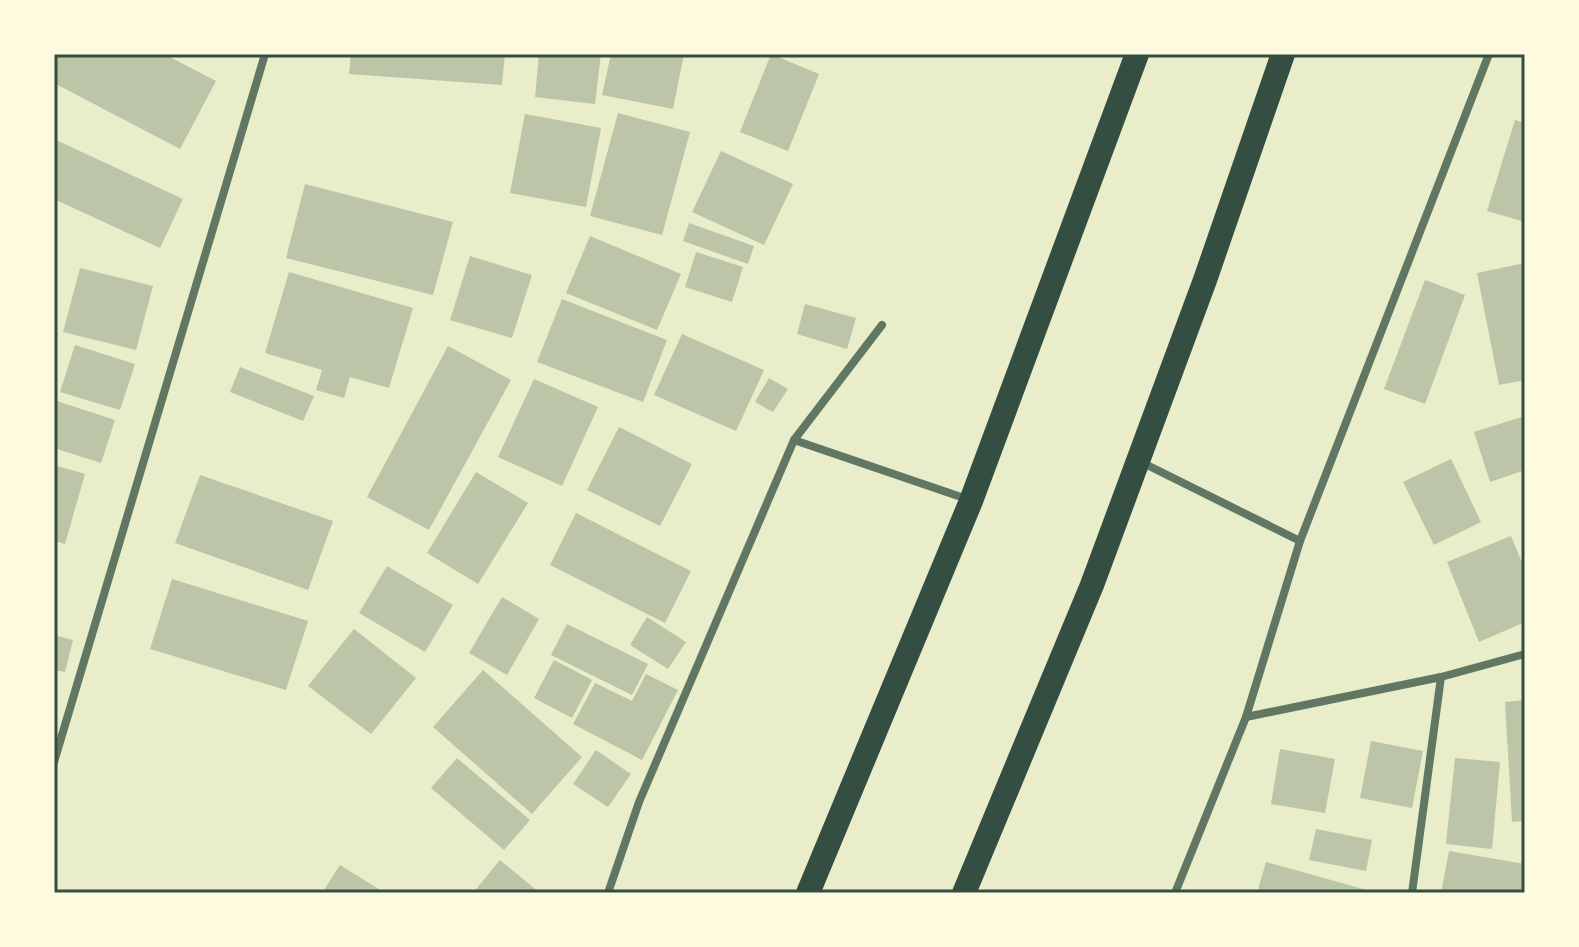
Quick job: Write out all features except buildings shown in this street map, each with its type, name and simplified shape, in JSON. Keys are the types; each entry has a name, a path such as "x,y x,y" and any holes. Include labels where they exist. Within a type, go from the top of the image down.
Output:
{"highway":[{"path":"808,893 971,501 1137,54"},
{"path":"964,893 1092,585 1205,280 1283,54"}],"street":[{"path":"54,762 265,54"},
{"path":"1175,893 1246,717 1300,541 1489,54"},
{"path":"608,893 639,802 794,440 882,325"},
{"path":"794,440 971,501"},
{"path":"1138,460 1300,541"},
{"path":"1246,717 1441,677 1525,654"},
{"path":"1412,893 1441,677"}]}
